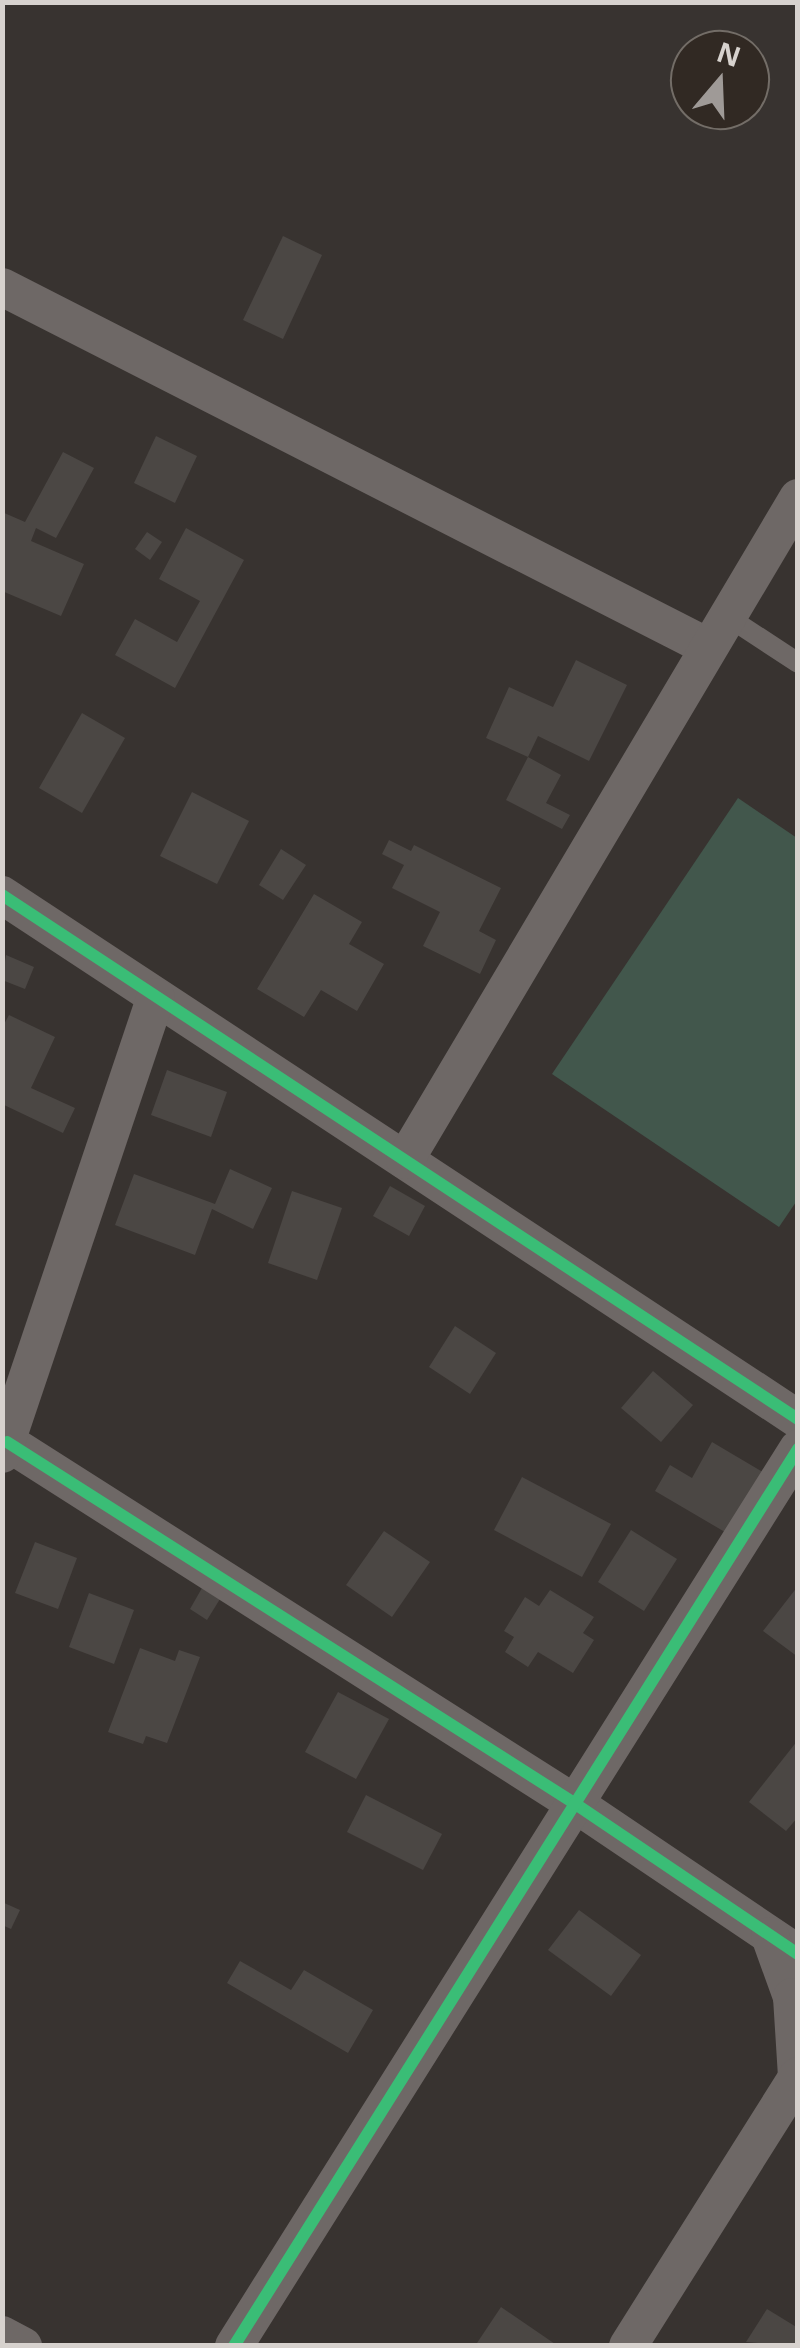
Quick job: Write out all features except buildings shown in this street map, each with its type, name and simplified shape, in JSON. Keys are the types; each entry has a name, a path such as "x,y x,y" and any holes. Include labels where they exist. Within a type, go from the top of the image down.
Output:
{"street":[{"path":"2,287 716,630"},
{"path":"404,1160 798,498"},
{"path":"2,896 798,1418"},
{"path":"156,996 5,1448 574,1804 784,1945 797,2076 628,2346"},
{"path":"234,2346 798,1449"},
{"path":"2,2336 22,2346"}],"lane":[{"path":"716,630 798,662"}],"green space":[{"path":"738,798 797,838 798,1199 779,1227 552,1074"}],"cycle path":[{"path":"2,895 798,1419"},
{"path":"7,1442 574,1803 798,1954"},
{"path":"234,2346 798,1449"}]}
